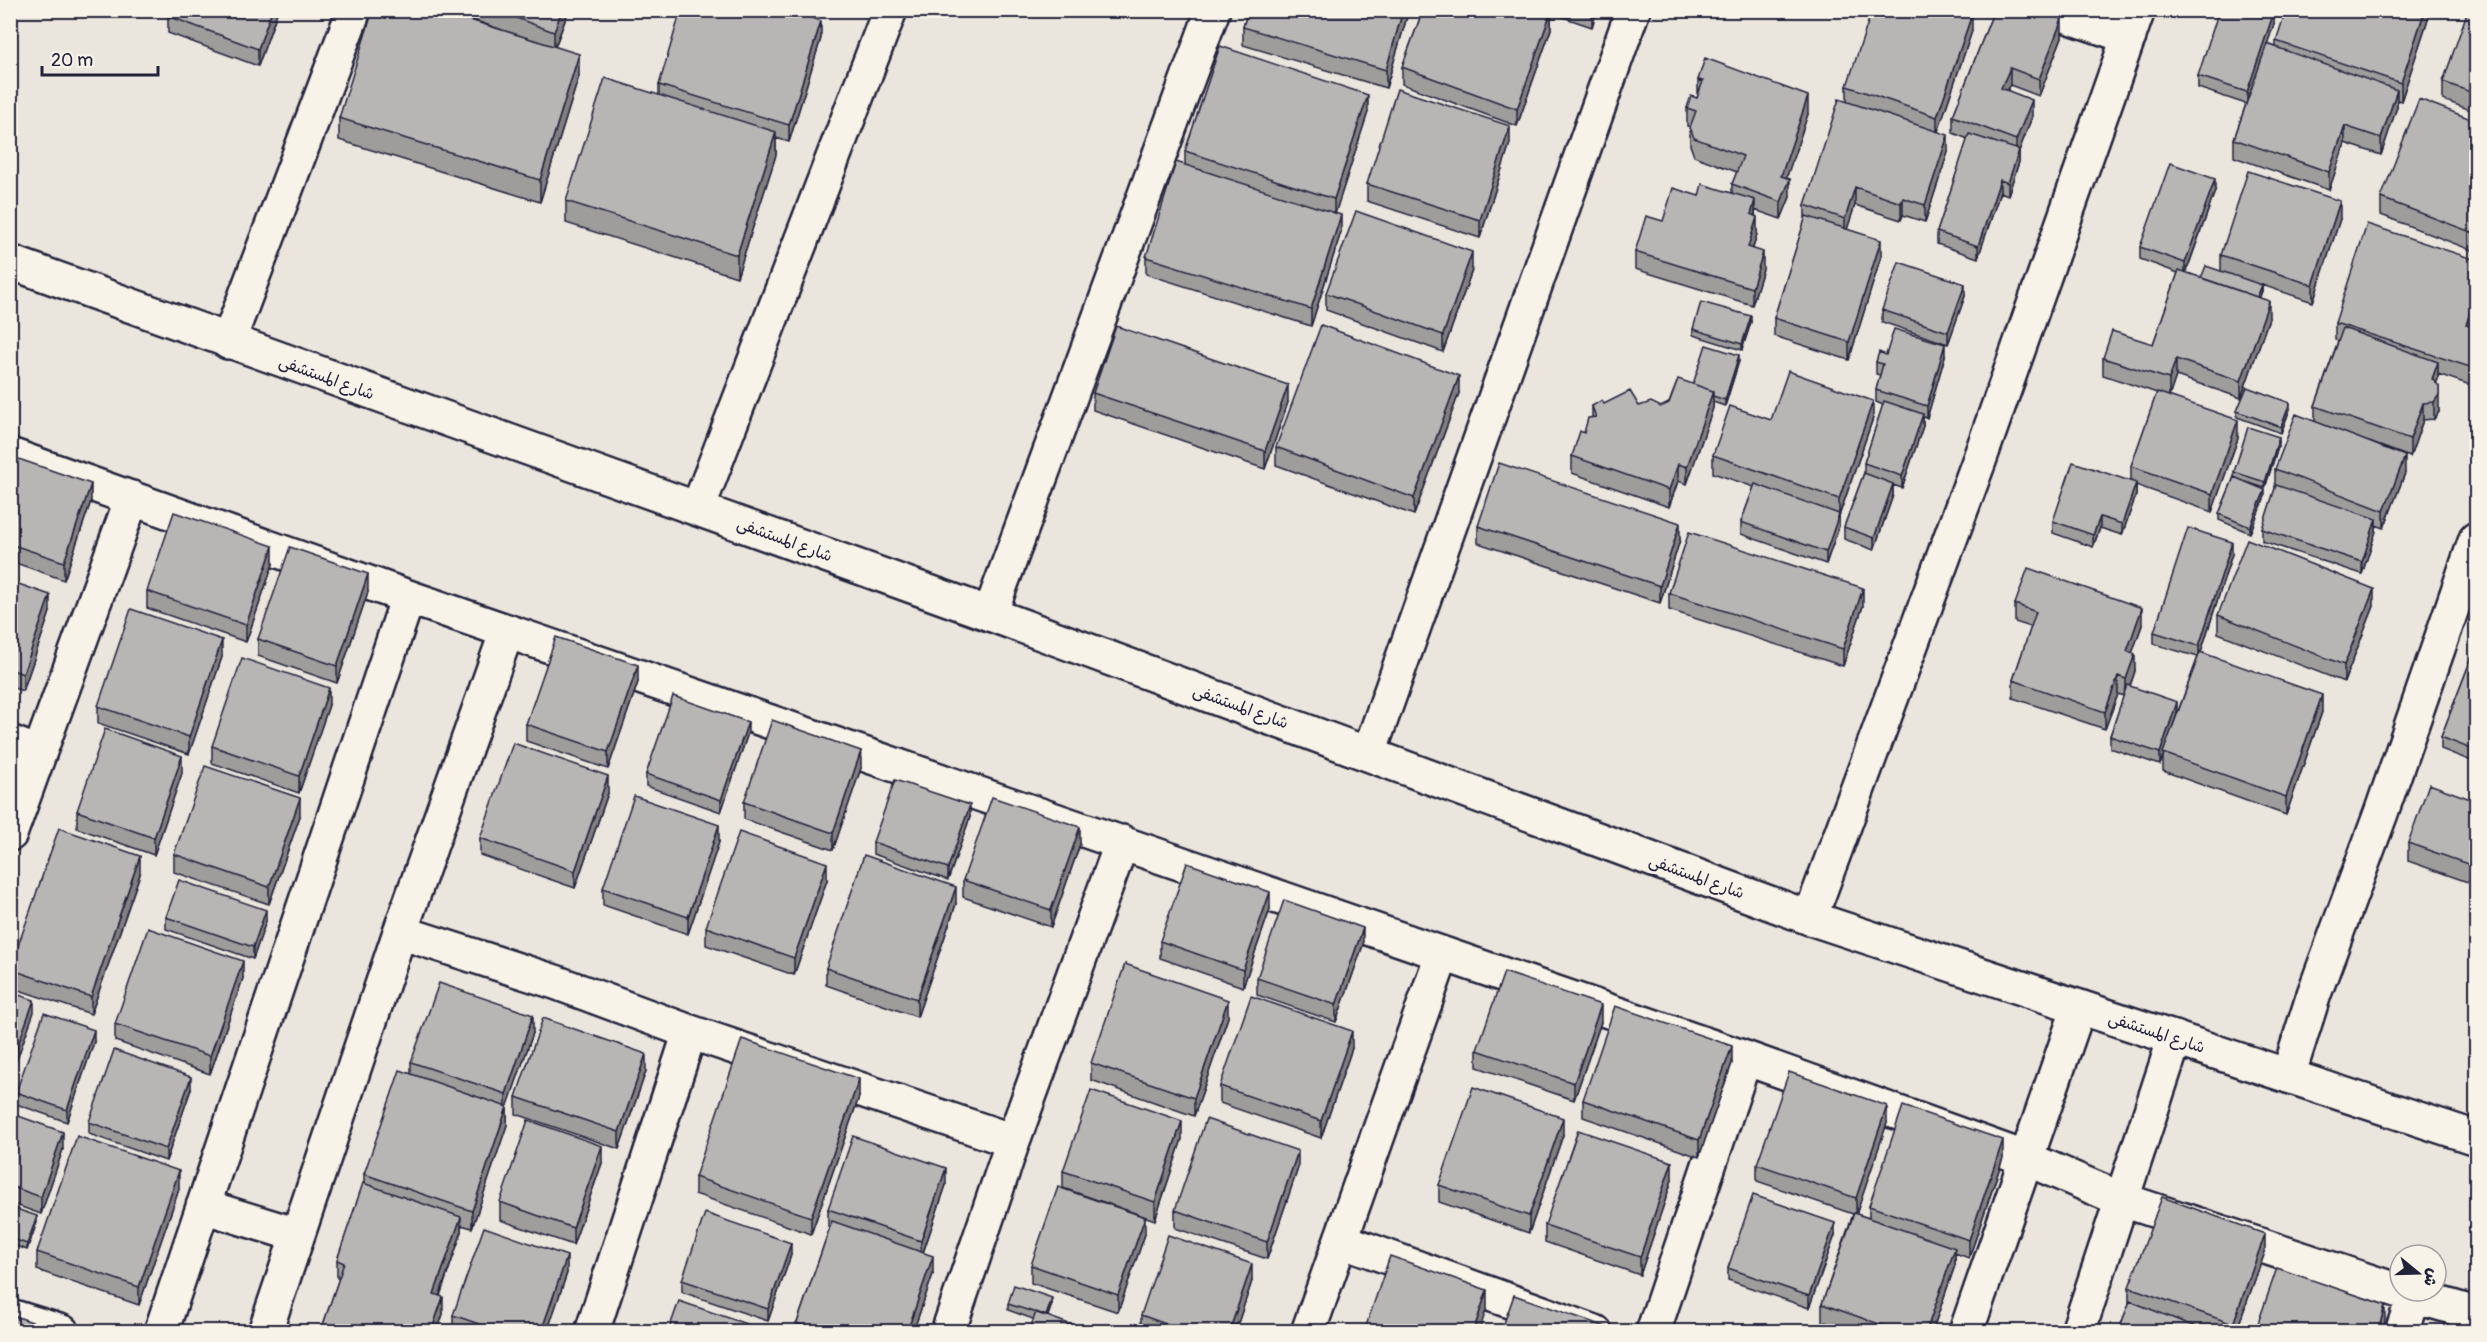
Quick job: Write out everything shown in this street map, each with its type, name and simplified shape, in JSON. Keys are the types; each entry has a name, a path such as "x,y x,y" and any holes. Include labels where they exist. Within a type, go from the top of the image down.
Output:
{"main road":[{"path":"228,342 354,10"},
{"path":"698,508 890,10"},
{"path":"990,614 1213,10"},
{"path":"1369,753 1633,10"},
{"path":"1810,918 1979,460 2133,24 2050,10"},
{"name":"شارع المستشفى","path":"10,262 990,614 1810,918 2476,1138"},
{"path":"10,455 408,597 1745,1058 2027,1159 2123,1200 2388,1287"},
{"path":"10,834 24,748 132,498"},
{"path":"2288,1076 2314,994 2381,813 2476,539"},
{"path":"161,1332 408,597"},
{"path":"265,1332 400,932 507,631"},
{"path":"948,1332 1013,1142 1122,842"},
{"path":"400,932 555,982 690,1032 1013,1142"},
{"path":"1308,1332 1442,955"},
{"path":"1966,1332 2079,1007"},
{"path":"592,1332 690,1032"},
{"path":"2078,1332 2175,1038"},
{"path":"1653,1332 1745,1058"},
{"path":"203,1206 297,1235"},
{"path":"1341,1240 1595,1332"},
{"path":"2402,1332 2412,1303"},
{"path":"2438,1303 2476,1314"},
{"path":"10,1316 62,1332"}],"building":[{"path":"170,10 272,10 258,49 168,16"},
{"path":"373,10 438,10 579,54 540,180 339,118"},
{"path":"495,10 562,10 554,32"},
{"path":"681,10 788,10 821,21 789,125 659,85"},
{"path":"1248,10 1403,10 1386,70 1243,27"},
{"path":"1423,10 1547,10 1551,12 1517,109 1402,67"},
{"path":"1872,10 1962,10 1972,14 1937,117 1847,86"},
{"path":"1994,10 2039,10 2062,19 2039,79 2010,68 2001,88 2032,100 2016,140 1953,116"},
{"path":"2219,10 2274,12 2247,92 2198,76"},
{"path":"2286,10 2425,10 2401,83 2276,41"},
{"path":"2468,10 2476,12 2476,94 2443,82"},
{"path":"2267,44 2397,90 2381,138 2345,126 2329,172 2234,139"},
{"path":"1220,46 1368,95 1334,199 1185,151"},
{"path":"1705,58 1808,96 1781,176 1790,179 1781,202 1732,184 1743,156 1694,138 1690,127 1696,111 1687,108 1691,96 1697,98 1703,81 1698,80"},
{"path":"605,78 776,132 737,255 566,201"},
{"path":"1397,89 1510,126 1480,220 1367,184"},
{"path":"1839,99 1948,135 1925,205 1903,198 1901,203 1855,187 1845,219 1805,205"},
{"path":"2419,99 2476,121 2476,234 2381,198"},
{"path":"1969,134 2019,150 2008,183 2000,180 1978,246 1937,232"},
{"path":"1176,162 1341,215 1311,309 1146,257"},
{"path":"2170,163 2215,179 2185,263 2140,247"},
{"path":"2248,171 2340,201 2313,285 2221,255"},
{"path":"1702,184 1755,200 1751,214 1757,217 1748,247 1763,252 1752,288 1635,252 1646,216 1663,221 1673,188 1699,196"},
{"path":"1356,211 1472,252 1443,335 1326,293"},
{"path":"1806,216 1881,240 1849,342 1774,318"},
{"path":"2367,224 2476,260 2476,293 2466,325 2476,328 2476,369 2335,323"},
{"path":"1899,262 1965,284 1948,332 1882,310"},
{"path":"2206,266 2262,285 2257,297 2201,278"},
{"path":"2179,270 2269,301 2241,381 2176,359 2169,379 2103,358 2112,331 2153,344"},
{"path":"1701,302 1751,316 1742,344 1693,329"},
{"path":"1321,325 1459,376 1414,498 1276,447"},
{"path":"1116,326 1288,385 1265,451 1093,393"},
{"path":"2343,328 2438,362 2432,379 2439,386 2439,395 2434,402 2423,403 2410,439 2315,406"},
{"path":"1894,329 1945,344 1927,406 1876,390 1883,364 1876,362 1879,352 1886,355"},
{"path":"1706,345 1739,355 1725,400 1713,396 1713,391 1693,384"},
{"path":"1788,371 1873,401 1839,499 1713,455 1730,406 1771,420"},
{"path":"1678,379 1713,391 1687,467 1678,464 1669,490 1572,456 1580,431 1584,433 1588,418 1596,417 1592,406 1602,400 1604,404 1630,391 1639,406 1651,402 1661,407 1669,403"},
{"path":"2247,387 2290,403 2281,427 2237,411"},
{"path":"2157,392 2238,420 2212,494 2131,466"},
{"path":"1884,401 1923,414 1902,476 1864,463"},
{"path":"2296,414 2405,456 2384,511 2275,469"},
{"path":"2248,427 2279,437 2265,482 2234,472"},
{"path":"10,456 91,484 64,562 10,544"},
{"path":"2073,462 2136,483 2122,524 2100,517 2093,535 2053,521"},
{"path":"1499,463 1680,523 1660,586 1478,526"},
{"path":"1864,473 1893,484 1874,538 1844,527"},
{"path":"2234,477 2265,490 2250,527 2219,514"},
{"path":"1755,484 1839,514 1826,552 1741,522"},
{"path":"2276,485 2376,519 2362,562 2262,529"},
{"path":"174,512 273,546 246,625 147,591"},
{"path":"2188,528 2232,542 2199,646 2154,632"},
{"path":"1689,532 1863,588 1843,649 1669,593"},
{"path":"2247,539 2374,589 2344,665 2218,615"},
{"path":"290,547 368,574 337,666 258,639"},
{"path":"2028,568 2142,608 2127,651 2135,654 2126,679 2118,676 2105,712 2013,680 2036,612 2015,604"},
{"path":"10,581 50,595 23,674 10,669"},
{"path":"131,609 222,640 189,737 98,706"},
{"path":"556,637 638,665 608,752 526,724"},
{"path":"2476,646 2476,751 2441,737"},
{"path":"2200,652 2322,695 2286,797 2163,753"},
{"path":"242,658 329,688 299,776 212,746"},
{"path":"2127,685 2177,702 2160,753 2110,736"},
{"path":"673,696 748,722 721,800 646,774"},
{"path":"772,720 861,751 833,833 744,802"},
{"path":"105,729 182,756 154,838 77,811"},
{"path":"513,743 608,776 575,871 480,838"},
{"path":"205,766 300,798 269,887 174,854"},
{"path":"895,780 970,805 948,868 873,842"},
{"path":"2429,784 2476,801 2476,867 2408,843"},
{"path":"634,796 719,825 688,917 603,888"},
{"path":"992,797 1080,827 1051,910 963,880"},
{"path":"59,828 140,856 91,997 10,969"},
{"path":"739,832 827,863 794,958 706,927"},
{"path":"864,855 956,887 917,999 826,968"},
{"path":"1187,863 1270,892 1243,970 1160,941"},
{"path":"179,880 266,910 253,947 166,917"},
{"path":"1284,900 1363,928 1336,1005 1257,978"},
{"path":"148,928 243,961 210,1056 115,1024"},
{"path":"1125,964 1228,1000 1194,1098 1091,1063"},
{"path":"1504,972 1601,1005 1574,1083 1477,1050"},
{"path":"439,983 533,1015 506,1094 411,1062"},
{"path":"10,992 34,1000 10,1067"},
{"path":"1251,996 1352,1031 1321,1121 1220,1086"},
{"path":"1615,1006 1732,1046 1699,1140 1583,1100"},
{"path":"44,1013 94,1030 67,1110 16,1092"},
{"path":"543,1018 646,1054 619,1132 516,1097"},
{"path":"742,1039 859,1079 811,1217 695,1177"},
{"path":"114,1050 191,1077 166,1149 89,1122"},
{"path":"400,1070 507,1107 472,1211 364,1174"},
{"path":"1789,1072 1887,1106 1856,1198 1757,1164"},
{"path":"1473,1087 1563,1118 1529,1216 1439,1185"},
{"path":"1091,1090 1182,1121 1155,1202 1063,1171"},
{"path":"1903,1106 2003,1140 1969,1240 1869,1206"},
{"path":"10,1113 63,1132 41,1197 10,1186"},
{"path":"1206,1119 1298,1151 1267,1242 1175,1210"},
{"path":"528,1120 602,1146 573,1228 500,1202"},
{"path":"1578,1130 1672,1162 1640,1257 1545,1225"},
{"path":"77,1136 179,1171 139,1287 37,1252"},
{"path":"853,1136 946,1168 921,1241 828,1209"},
{"path":"363,1183 461,1217 434,1294 443,1297 431,1332 341,1332 323,1325 344,1263 337,1260"},
{"path":"1058,1187 1145,1217 1118,1295 1031,1265"},
{"path":"1753,1195 1835,1223 1809,1296 1728,1268"},
{"path":"2162,1197 2265,1234 2233,1324 2129,1287"},
{"path":"10,1207 37,1216 27,1244 10,1238"},
{"path":"705,1213 791,1243 768,1309 682,1280"},
{"path":"1854,1213 1955,1248 1926,1332 1902,1332 1822,1304"},
{"path":"832,1221 933,1256 907,1332 822,1332 797,1323"},
{"path":"484,1227 567,1256 541,1332 502,1332 453,1315"},
{"path":"1168,1235 1252,1264 1229,1332 1188,1332 1141,1315"},
{"path":"1390,1256 1487,1290 1473,1332 1364,1332"},
{"path":"2277,1268 2385,1305 2378,1332 2255,1332"},
{"path":"1014,1285 1052,1298 1046,1316 1008,1304"},
{"path":"1514,1295 1609,1328 1607,1332 1501,1332"},
{"path":"679,1301 767,1331 767,1332 668,1332"},
{"path":"2130,1301 2208,1332 2118,1332"},
{"path":"1036,1312 1091,1332 1029,1332"},
{"path":"12,1315 61,1332 10,1332"},
{"path":"452,1328 462,1332 450,1332"}]}
